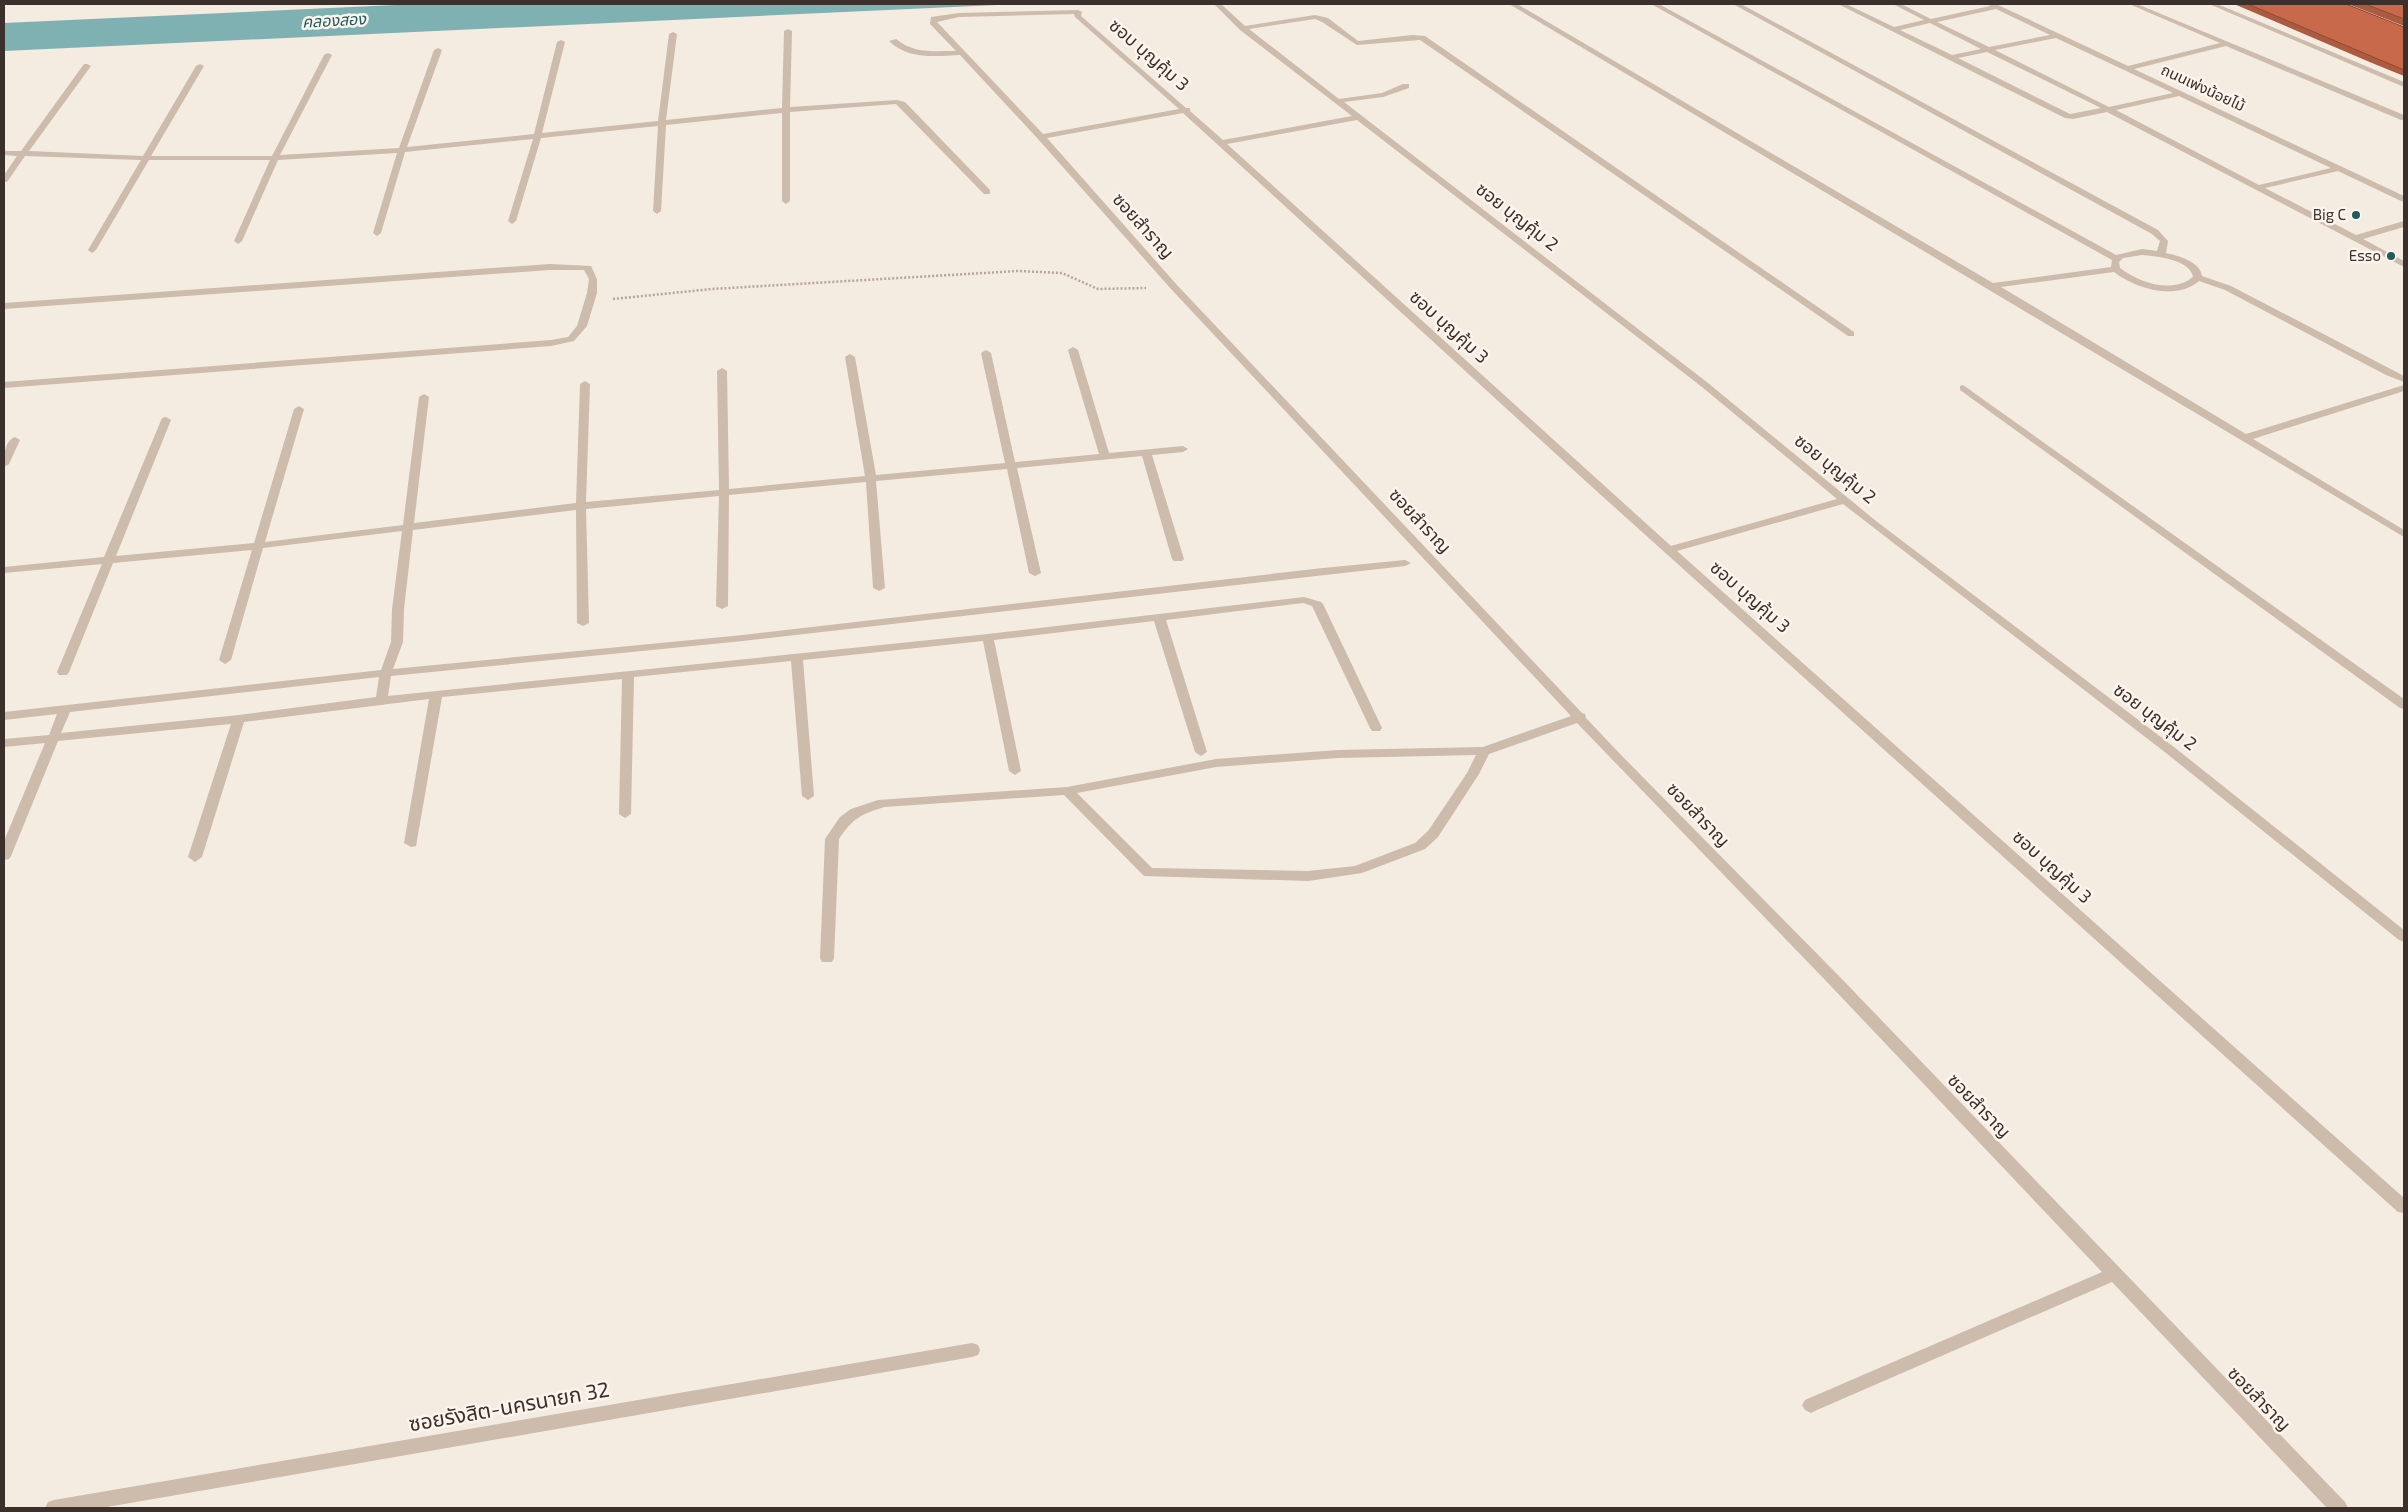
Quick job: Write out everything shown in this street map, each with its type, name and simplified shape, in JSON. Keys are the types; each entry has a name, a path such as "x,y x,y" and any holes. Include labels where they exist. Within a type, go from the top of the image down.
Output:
{"street":[{"name":"ซอย บุญคุ้ม 2","path":"1218,4 1243,28 1705,385 1844,500 2170,750 2404,937"},
{"path":"1512,4 1992,286 2404,534"},
{"path":"1654,4 2116,264 2131,280 2164,288 2189,286 2198,278"},
{"path":"1736,4 2155,232 2164,240 2161,254"},
{"path":"1841,4 2068,116 2073,117 2181,93"},
{"path":"1896,4 2108,109 2404,264"},
{"path":"2132,4 2404,118"},
{"path":"2212,4 2404,85"},
{"path":"1893,29 1930,22 1994,5"},
{"name":"ถนนเพ่งน้อยไม้","path":"1994,5 2404,198"},
{"name":"ซอยสำราญ","path":"1078,12 1070,10 1010,12 934,19 933,22 1041,137 1174,287 1618,758 1833,978 2339,1508"},
{"name":"ซอบ บุญคุ้ม 3","path":"1078,12 1076,16 1187,110 1669,550 1884,740 2404,1207"},
{"path":"1243,28 1315,16 1325,20 1358,43 1412,37 1422,38 1851,334"},
{"path":"786,201 788,31"},
{"path":"657,211 662,123 673,34"},
{"path":"1949,58 2058,35"},
{"path":"893,41 899,47 913,52 962,53"},
{"path":"512,221 537,138 561,42"},
{"path":"2127,68 2226,44"},
{"path":"377,233 402,150 438,50"},
{"path":"238,241 275,158 328,55"},
{"path":"4,180 87,66"},
{"path":"92,250 200,66"},
{"path":"1338,101 1383,95 1406,86"},
{"path":"4,152 145,158 275,158 402,150 537,138 786,110 892,102 902,104 987,192"},
{"path":"1041,137 1187,110"},
{"path":"1221,143 1358,117"},
{"path":"2259,187 2340,168"},
{"path":"2356,238 2404,224"},
{"path":"1992,286 2116,264 2129,253 2161,254 2175,257 2192,266 2197,272 2198,278"},
{"path":"4,306 578,266 588,268 593,280 590,301 577,334 571,339 551,343 4,385"},
{"path":"2198,278 2228,288 2389,373 2404,379"},
{"path":"1073,350 1105,456"},
{"path":"986,353 1035,574"},
{"path":"850,357 871,478 878,588"},
{"path":"722,371 724,492 722,606"},
{"path":"2245,438 2403,390 2389,373"},
{"path":"582,623 581,506 585,384"},
{"path":"1964,388 2404,705"},
{"path":"381,700 386,673 397,642 398,609 424,397"},
{"path":"225,660 257,546 299,409"},
{"path":"63,672 107,560 166,420"},
{"path":"4,464 15,440"},
{"path":"4,570 257,546 581,506 1183,449"},
{"path":"1146,452 1178,559"},
{"path":"1669,550 1844,500"},
{"path":"4,716 386,673 743,638 1303,573 1406,564"},
{"path":"4,743 239,719 381,700 628,676 797,656 988,637 1304,600 1313,601 1317,604 1376,728"},
{"path":"1158,617 1200,752"},
{"path":"988,637 1015,771"},
{"path":"797,656 808,796"},
{"path":"625,814 628,676"},
{"path":"411,843 436,695"},
{"path":"4,856 65,710"},
{"path":"827,958 832,839 845,820 856,812 883,804 1067,791 1225,762 1338,754 1484,751 1581,717"},
{"path":"196,857 239,719"},
{"path":"1067,791 1149,873 1308,876 1357,870 1420,846 1433,834 1463,789 1484,751"},
{"path":"1811,1405 2114,1274"},
{"name":"ซอยรังสิต-นครนายก 32","path":"54,1508 972,1350"}],"path":[{"path":"590,301 712,289 1018,271 1062,273 1098,289 1174,287"}],"water":[{"name":"คลองสอง","path":"417,4 1018,4 4,51 4,23"}],"building":[{"path":"2346,4 2404,27 2404,70 2250,5"},
{"path":"2365,4 2404,4 2404,19"}],"place":[{"name":"Big C","path":"2356,215"},
{"name":"Esso","path":"2391,256"}]}
